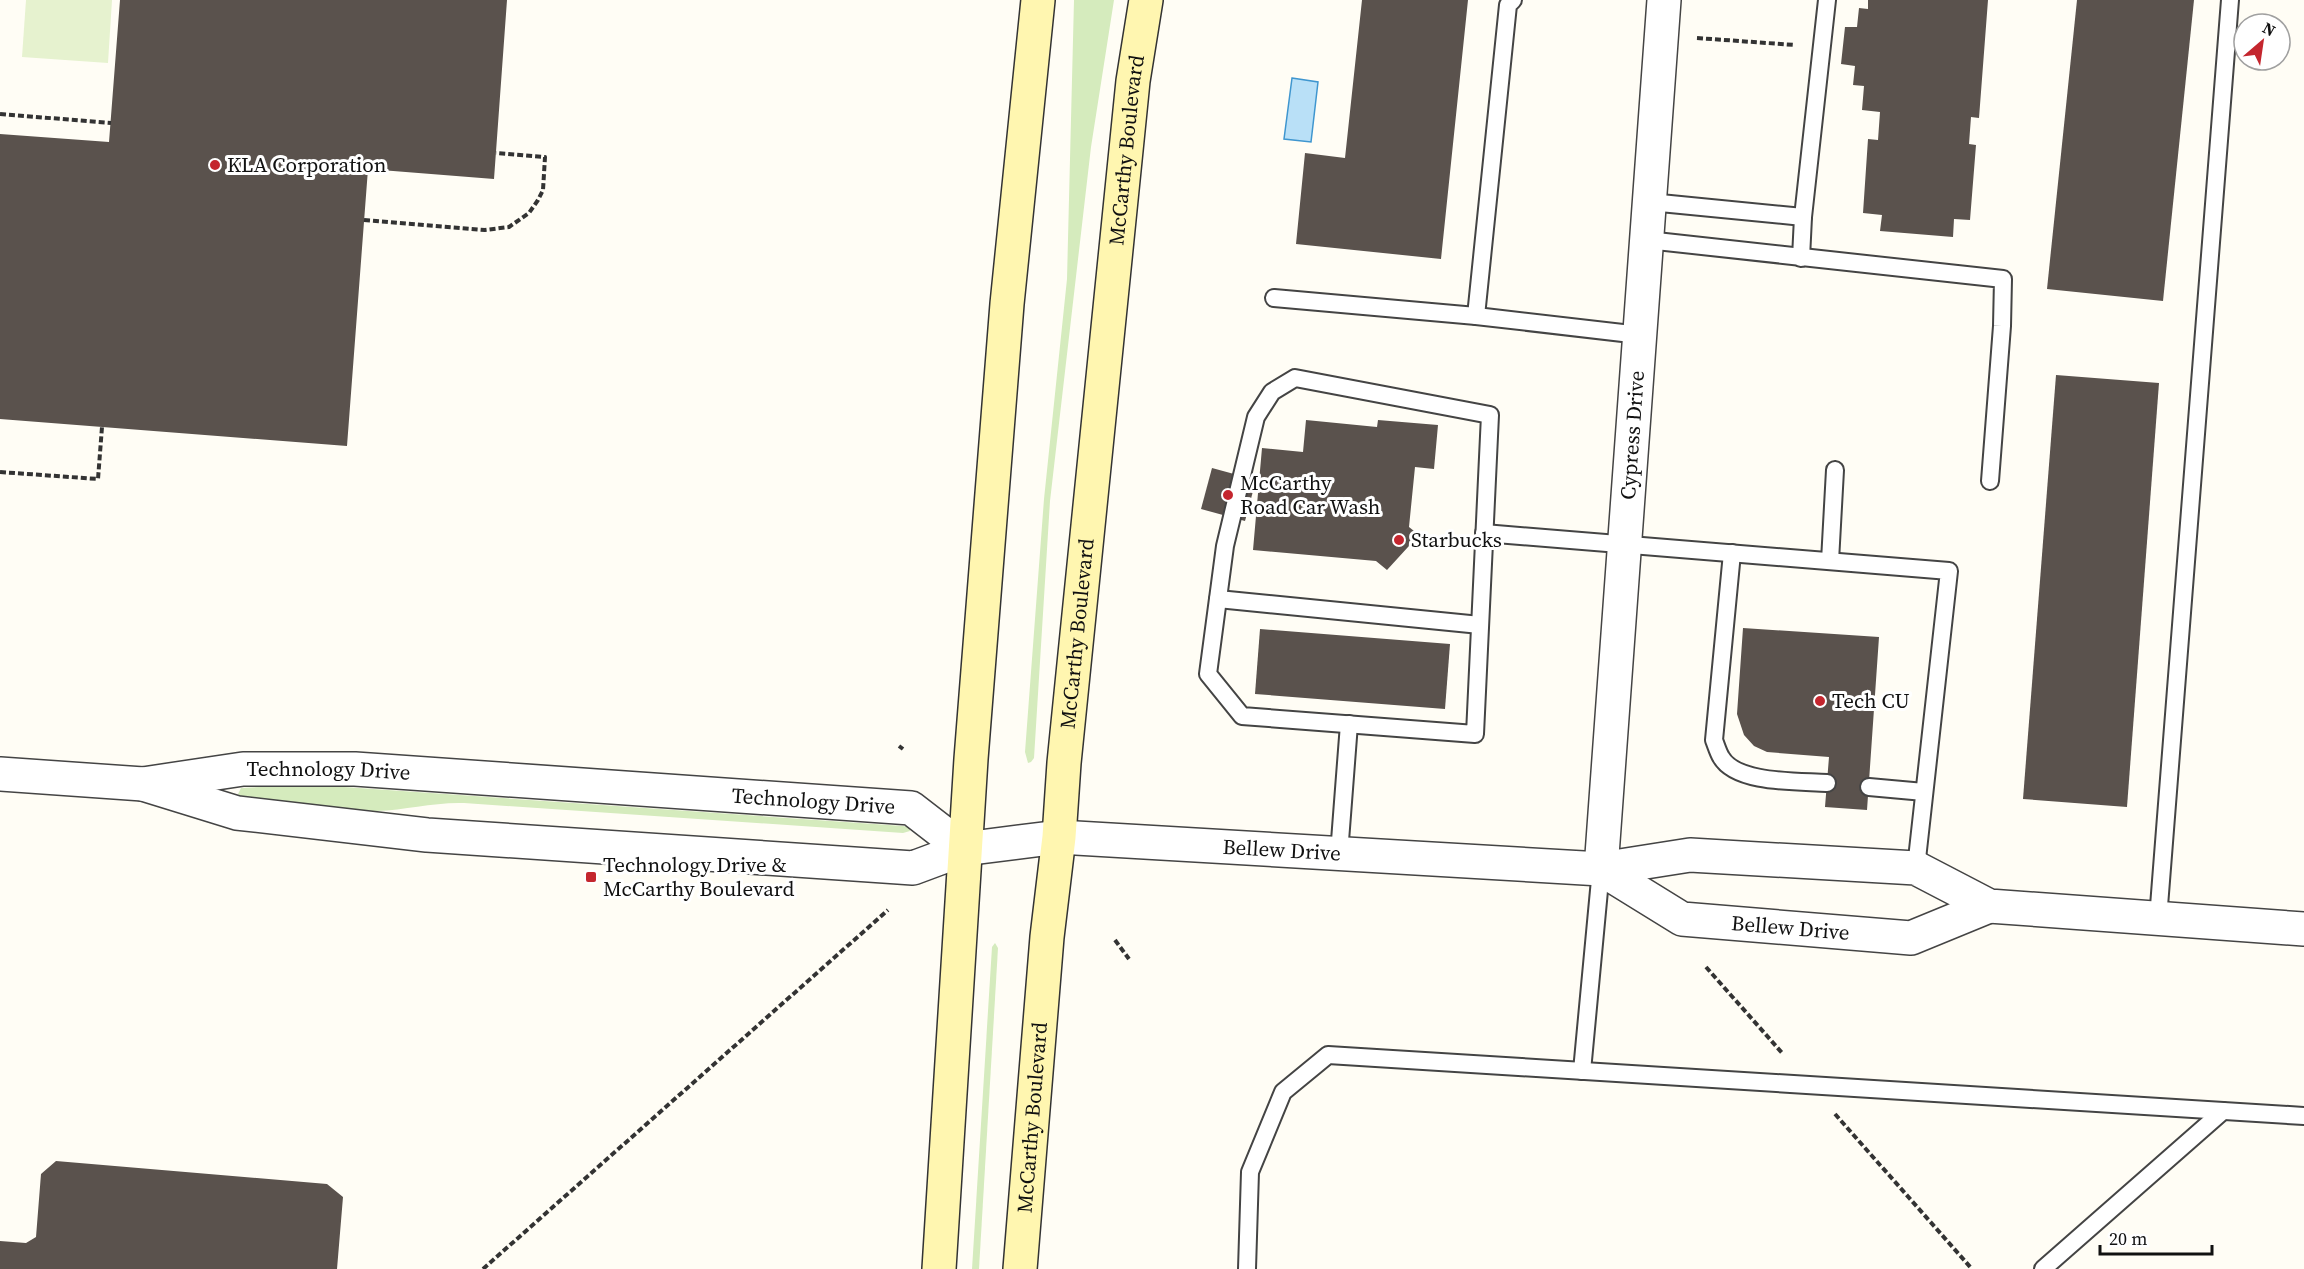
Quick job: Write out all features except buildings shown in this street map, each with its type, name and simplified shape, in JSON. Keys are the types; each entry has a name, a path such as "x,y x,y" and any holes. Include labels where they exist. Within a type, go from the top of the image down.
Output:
{"main road":[{"path":"939,1269 964,849 1006,316 1038,0"},
{"name":"McCarthy Boulevard","path":"1020,1269 1047,937 1059,837 1064,763 1132,81 1146,0"}],"street":[{"name":"Cypress Drive","path":"1601,869 1664,0"},
{"name":"Technology Drive","path":"0,774 143,784 243,769 355,769 911,808 964,849"},
{"name":"Technology Drive","path":"143,784 237,813 427,835 913,868 964,849"},
{"name":"Bellew Drive","path":"964,849 1059,837 1601,869 1690,855 1916,868 1989,906 2304,929"},
{"name":"Bellew Drive","path":"1601,869 1682,919 1911,938 1989,906"}],"lane":[{"path":"1476,316 1508,5 1513,0"},
{"path":"1801,258 1803,217 1827,0"},
{"path":"2158,919 2230,0"},
{"path":"1650,202 1803,217"},
{"path":"1647,240 2003,279 1989,481"},
{"path":"1274,298 1476,316 1640,335"},
{"path":"1295,378 1490,415 1484,533 1475,734 1242,716 1208,674 1224,546 1256,417 1272,392 1295,378"},
{"path":"1830,561 1835,470"},
{"path":"1484,533 1949,571 1916,868"},
{"path":"1732,553 1714,740 1721,759 1734,770 1748,776 1827,783"},
{"path":"1218,599 1480,625"},
{"path":"1339,854 1349,724"},
{"path":"1869,787 1924,792"},
{"path":"1582,1071 1601,869"},
{"path":"1247,1269 1250,1172 1282,1092 1328,1054 2304,1116"},
{"path":"2043,1269 2223,1111"}],"path":[{"path":"1661,36 1822,47"},
{"path":"0,114 111,123"},
{"path":"364,220 485,230 509,227 530,213 538,200 543,190 545,157 496,153"},
{"path":"0,472 98,479 102,427"},
{"path":"483,1269 888,910"},
{"path":"1115,940 1129,959"},
{"path":"1706,967 1972,1269"}],"green space":[{"path":"26,0 112,0 108,63 22,57"},
{"path":"1074,0 1114,0 1091,147 1050,501 1034,758 1028,763 1025,752 1044,499 1067,279"},
{"path":"330,786 903,826 909,827 910,831 903,833 464,803 388,810 343,811 243,799 238,794 241,788"},
{"path":"995,943 998,948 979,1269 972,1269 992,947"}],"water":[{"path":"1292,78 1318,82 1311,142 1284,139"}],"place":[{"name":"KLA Corporation","path":"215,165"},
{"name":"McCarthy Road Car Wash","path":"1228,495"},
{"name":"Starbucks","path":"1399,540"},
{"name":"Tech CU","path":"1820,701"},
{"name":"Technology Drive & McCarthy Boulevard","path":"591,877"}]}
